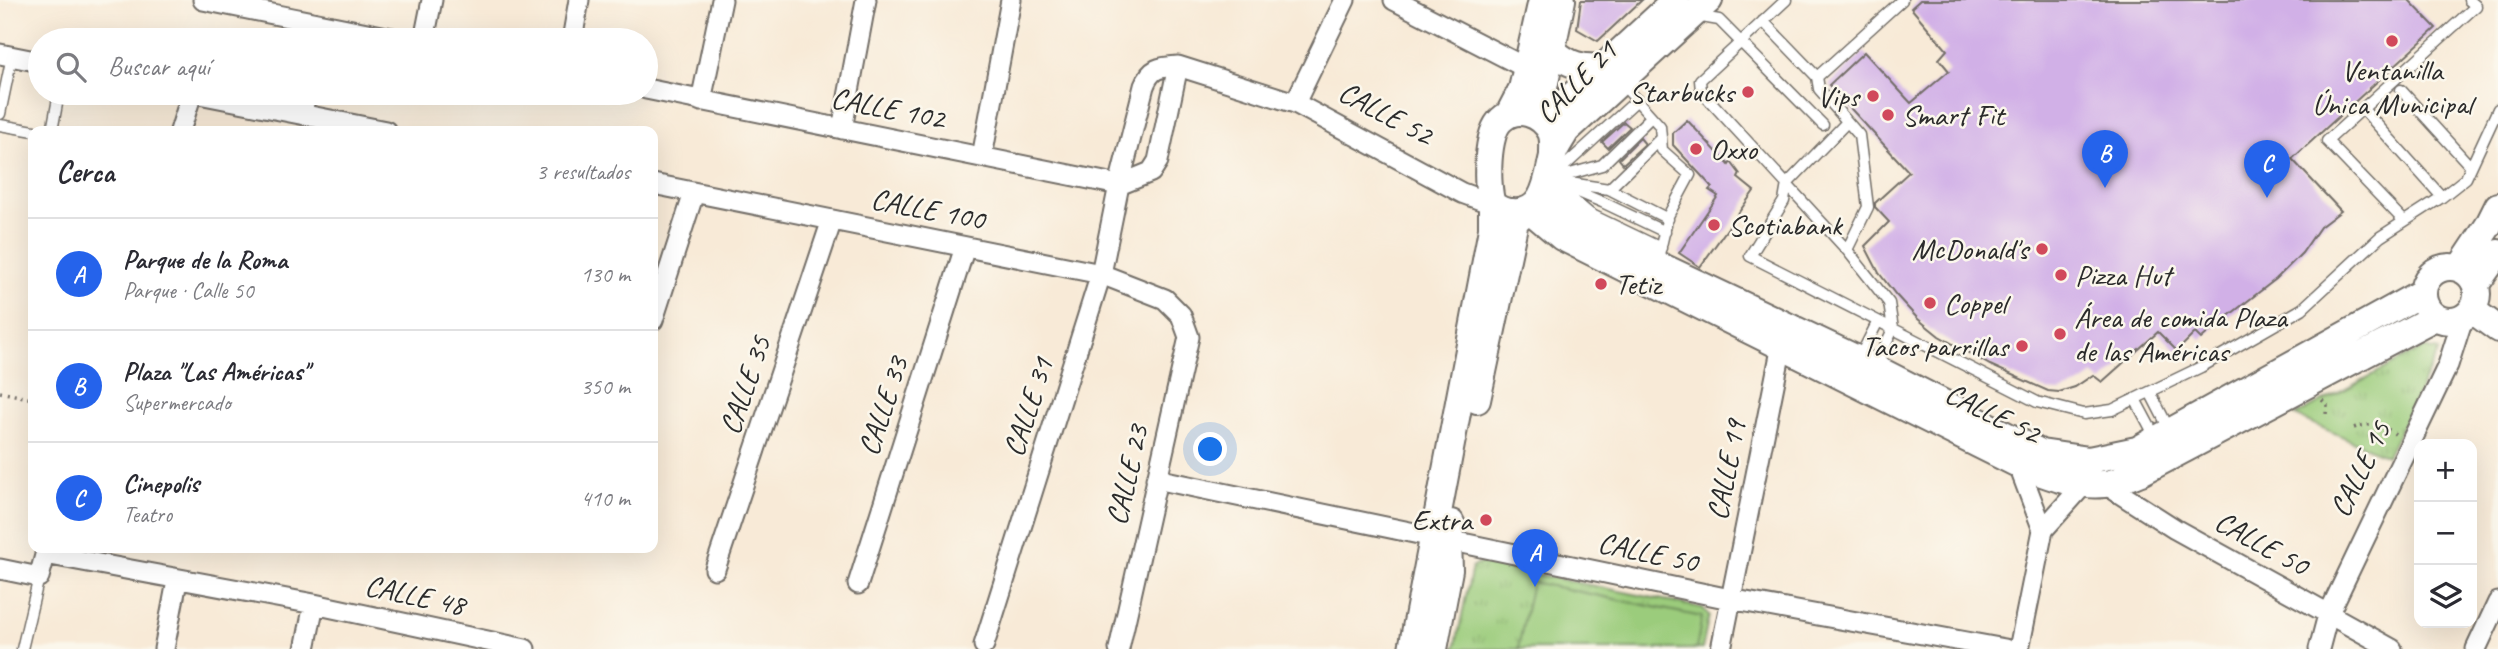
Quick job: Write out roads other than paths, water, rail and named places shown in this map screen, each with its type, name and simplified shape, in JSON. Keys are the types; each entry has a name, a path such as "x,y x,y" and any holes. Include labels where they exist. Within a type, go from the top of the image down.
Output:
{"street":[{"path":"203,0 261,6 311,28"},
{"path":"426,28 432,0"},
{"path":"574,28 579,0"},
{"path":"701,100 722,0"},
{"path":"842,129 866,0"},
{"path":"982,157 1011,0"},
{"path":"1295,103 1345,0"},
{"path":"1394,0 1528,69"},
{"path":"1412,649 1516,220 1527,211 1547,184 1553,139 1528,117 1522,89 1542,0"},
{"path":"1434,649 1448,569 1441,538 1493,221 1489,172 1494,130 1500,120 1528,117 1542,97 1562,0"},
{"name":"CALLE 21","path":"1553,154 1566,131 1620,83 1693,5"},
{"path":"1552,50 1570,64 1590,68 1620,83"},
{"path":"6,55 28,60"},
{"path":"1119,185 1151,172 1158,161 1178,66"},
{"name":"CALLE 52","path":"1178,66 1295,103 1475,199 1492,204"},
{"name":"CALLE 31","path":"984,645 1101,274 1119,185 1149,74 1162,67 1178,66"},
{"name":"CALLE 21","path":"1528,117 1620,83"},
{"name":"CALLE 102","path":"658,91 1119,185"},
{"path":"182,126 189,105"},
{"path":"255,105 361,126"},
{"path":"302,114 304,105"},
{"name":"CALLE 52","path":"1445,183 1465,184 1489,172"},
{"name":"CALLE 52","path":"1547,184 1550,200 1582,229 1853,357 2041,453 2089,460 2137,450 2147,445 2423,292"},
{"name":"CALLE 100","path":"658,185 1101,274 1165,299 1181,315"},
{"path":"658,304 694,192"},
{"path":"1492,204 1503,211 1527,211"},
{"name":"CALLE 15","path":"2319,649 2328,615 2448,365 2474,295 2488,226 2498,206"},
{"name":"CALLE 52","path":"1527,211 1562,237 1655,264 1782,345 2018,464 2054,478 2095,484 2141,472 2435,317"},
{"name":"CALLE 35","path":"715,569 832,220"},
{"name":"CALLE 33","path":"858,584 965,247"},
{"name":"CALLE 15","path":"2474,295 2498,253"},
{"path":"2474,295 2449,321 2435,317 2426,306 2423,292 2427,280 2435,271 2447,267 2474,295 2498,329"},
{"name":"CALLE 23","path":"1119,649 1189,337 1181,315"},
{"name":"CALLE 19","path":"1720,649 1782,345"},
{"path":"2018,464 2043,530 2019,649"},
{"name":"CALLE 50","path":"1156,478 1730,599 2005,649"},
{"path":"2043,530 2095,484"},
{"name":"CALLE 50","path":"2095,484 2392,649"},
{"path":"0,569 39,577 45,553"},
{"name":"CALLE 48","path":"55,553 177,581 314,604 448,641 525,649"},
{"path":"164,649 177,581"},
{"path":"2476,649 2498,602"},
{"path":"305,649 314,604"}],"lane":[{"path":"1786,0 1700,80 1701,91 1847,250 1889,303 1893,329 1878,361 1881,371"},
{"path":"1817,77 1902,0"},
{"path":"2404,221 2327,141 2476,6 2469,0"},
{"path":"1693,5 1719,20 1823,125"},
{"path":"1763,21 1817,77 1819,89 1859,135 1868,207 1847,250"},
{"path":"0,114 6,55"},
{"path":"1547,184 1620,83 1660,126 1662,149 1690,175 1668,219 1655,264"},
{"path":"2401,90 2471,167"},
{"path":"52,126 56,105"},
{"path":"2363,108 2442,197"},
{"path":"1847,122 1787,184 1784,201 1750,256 2037,402 2084,414 2112,410 2201,368 2302,309 2380,237 2466,178 2498,109"},
{"path":"1547,184 1602,165 1651,117"},
{"path":"0,125 28,130"},
{"path":"1609,188 1661,138"},
{"path":"1547,184 1609,188 1668,219"},
{"path":"1547,184 1602,202 1665,232"},
{"path":"1853,357 1863,351 1878,321"},
{"path":"2150,392 2165,423 2180,428"},
{"path":"2135,399 2151,429 2147,445"},
{"path":"22,649 39,577"}],"place":[{"name":"Ventanilla Única Municipal","path":"2392,41"},
{"name":"Starbucks","path":"1748,92"},
{"name":"Vips","path":"1873,96"},
{"name":"Smart Fit","path":"1888,115"},
{"name":"Oxxo","path":"1696,149"},
{"name":"Plaza \"Las Américas\"","path":"2105,188"},
{"name":"Cinepolis","path":"2267,198"},
{"name":"Scotiabank","path":"1714,225"},
{"name":"McDonald's","path":"2042,249"},
{"name":"Pizza Hut","path":"2061,275"},
{"name":"Tetiz","path":"1601,284"},
{"name":"Coppel","path":"1930,303"},
{"name":"Área de comida Plaza de las Américas","path":"2060,334"},
{"name":"Tacos parrillas","path":"2022,346"},
{"name":"Extra","path":"1486,520"},
{"name":"Parque de la Roma","path":"1535,587"}]}
